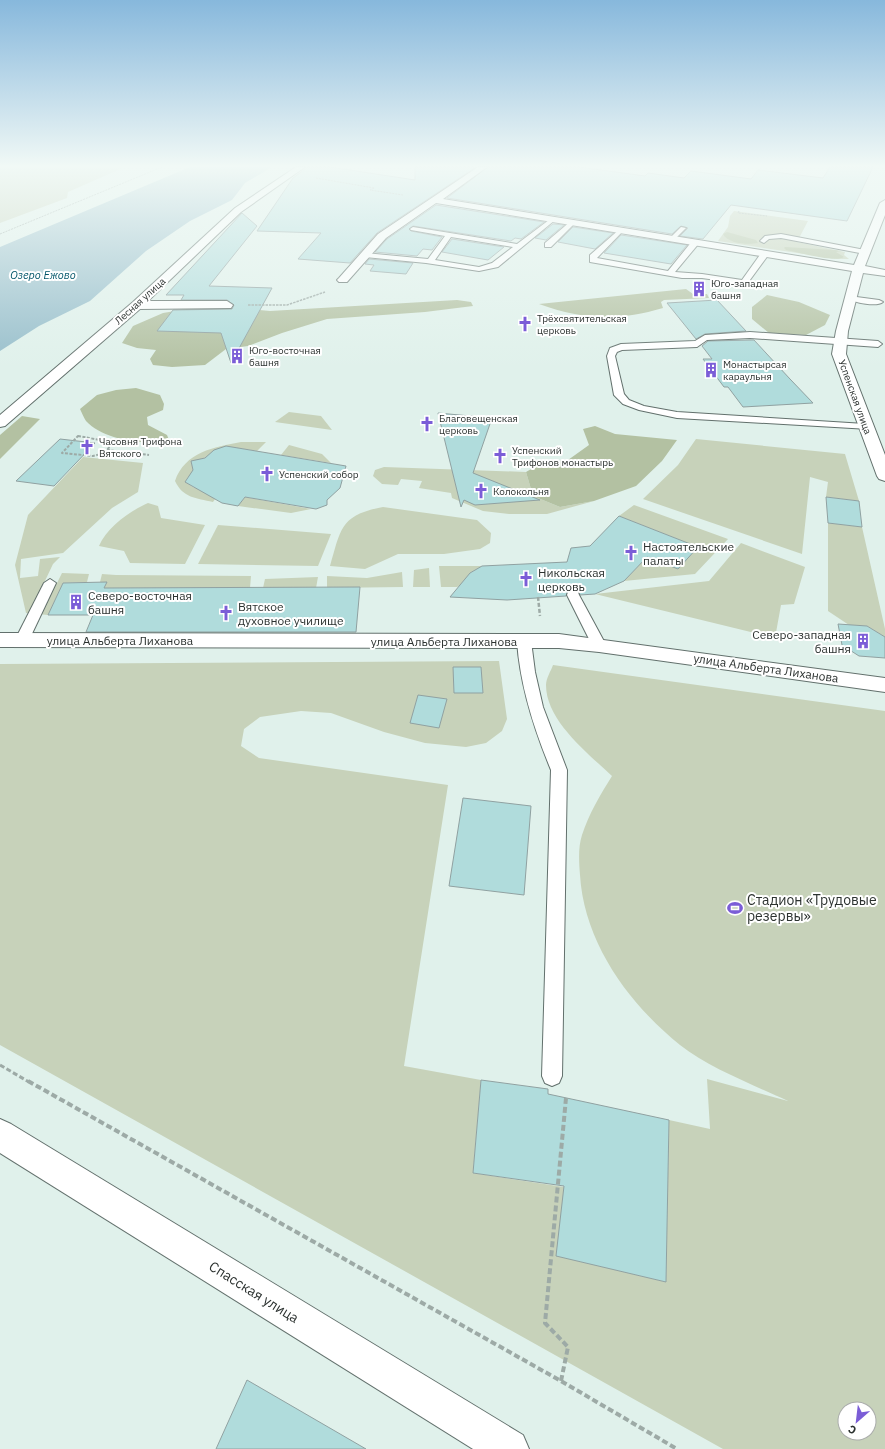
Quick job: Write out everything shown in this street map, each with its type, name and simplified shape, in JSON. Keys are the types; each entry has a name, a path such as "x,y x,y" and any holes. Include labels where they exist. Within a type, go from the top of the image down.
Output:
{"street":[{"name":"Лесная улица","path":"0,423 137,305 212,235"},
{"path":"343,280 384,235"},
{"path":"651,235 885,273"},
{"name":"Успенская улица","path":"872,235 858,269 852,298 840,341 839,354 865,427 882,464 885,476"},
{"path":"137,305 227,305"},
{"name":"улица Альберта Лиханова","path":"0,640 559,641 599,645 885,685"},
{"name":"Спасская улица","path":"0,1135 509,1449"}],"lane":[{"path":"430,262 449,235 518,246"},
{"path":"365,255 480,269 488,268 533,235"},
{"path":"548,245 559,235"},
{"path":"616,235 593,257 594,260 670,274 702,276 744,282 765,254"},
{"path":"673,238 676,235"},
{"path":"764,241 767,237 781,236 865,252"},
{"path":"670,274 696,242"},
{"path":"852,298 879,302"},
{"path":"865,427 677,415 642,408 626,402 618,395 611,356 613,350 621,347 697,344 705,338 750,335 878,344"},
{"path":"22,640 50,583"},
{"path":"573,595 599,645"},
{"path":"524,641 524,660 548,747 559,770 552,1076"}],"path":[{"path":"227,305 287,305 336,289 343,280"},
{"path":"108,450 110,446 106,441 78,436 62,453 93,456 105,453 108,450 149,455"},
{"path":"0,1065 561,1381 678,1449"},
{"path":"552,1076 566,1098 544,1323 568,1348 561,1381"}],"green space":[{"path":"723,235 801,235 797,242 845,252 844,255 849,259 837,259 718,241"},
{"path":"724,235 736,235 756,240 758,243 744,244 734,242"},
{"path":"784,248 841,251 836,252 844,257 833,259 786,250"},
{"path":"686,289 693,294 707,294 709,298 664,300 661,302 663,308 616,317 586,316 539,304"},
{"path":"767,295 799,302 830,315 825,325 806,335 769,333 752,319 752,307"},
{"path":"457,300 471,302 473,306 425,312 327,319 282,333 248,346 226,349 205,365 172,367 153,365 150,359 156,350 137,348 122,343 133,326 163,313 193,308 238,308 270,311"},
{"path":"136,388 160,395 164,404 163,410 147,417 148,425 167,435 169,440 160,442 137,442 125,440 103,433 86,421 80,409 97,395 116,390"},
{"path":"289,412 321,416 332,430 275,422"},
{"path":"22,416 40,419 0,459 0,435"},
{"path":"595,426 615,434 677,440 662,461 636,486 594,501 560,507 533,496 526,472 543,462 568,460 589,445 583,429"},
{"path":"696,439 845,454 859,501 826,497 828,482 810,477 802,554 643,499 678,465"},
{"path":"241,442 266,442 257,451 231,447 194,462 193,470 197,473 189,476 186,480 188,484 196,488 206,491 220,492 213,502 186,494 178,487 175,481 180,471 193,457 211,449"},
{"path":"289,445 322,454 331,463 281,455"},
{"path":"83,457 143,463 138,492 112,508 63,553 21,559 20,578 38,576 40,559 60,557 53,564 44,583 57,583 62,573 89,574 87,582 63,583 48,615 26,613 15,565 28,515"},
{"path":"384,467 526,472 533,496 560,507 594,501 547,514 509,514 483,511 452,498 451,493 419,488 422,481 401,479 398,485 382,484 373,476 375,470"},
{"path":"245,497 311,509 291,513 238,506"},
{"path":"148,503 158,506 161,518 205,525 185,564 130,563 124,551 99,546 113,526 134,510"},
{"path":"634,505 728,539 695,574 624,581 647,557 678,569 698,547 619,516"},
{"path":"383,507 477,520 491,533 490,543 480,549 444,554 398,554 365,569 330,566 340,533 350,519 369,510"},
{"path":"828,523 862,527 885,629 885,637 867,626 849,625 828,611"},
{"path":"218,525 331,534 318,566 198,564"},
{"path":"741,543 805,567 794,604 781,605 775,638 595,594 709,581"},
{"path":"439,566 482,566 470,573 467,581 457,587 441,587"},
{"path":"429,568 430,587 413,587 414,570"},
{"path":"402,572 403,587 327,588 327,576 367,578"},
{"path":"102,574 251,576 250,588 104,588 106,583 100,582"},
{"path":"318,577 316,588 263,588 265,579"},
{"path":"499,661 507,719 502,731 486,743 466,747 425,743 384,732 331,713 301,711 260,717 244,729 241,746 259,758 448,785 404,1066 481,1080 473,1173 564,1187 557,1256 666,1282 669,1120 710,1129 707,1079 788,1101 718,1069 680,1045 643,1010 612,969 590,924 583,900 579,855 580,844 585,827 599,797 612,776 581,747 561,724 553,711 548,698 546,682 553,665 885,711 885,1449 723,1449 0,1045 0,664"}],"water":[{"name":"Озеро Ежово","path":"29,235 170,235 146,251 90,301 39,326 0,351 0,247"}],"building":[{"path":"222,235 250,235 209,286 272,288 231,363 221,333 157,331 173,310 232,309 234,305 227,300 181,300 184,295 166,295"},
{"path":"320,235 376,235 350,263 298,259"},
{"path":"393,235 430,235 442,237 432,250 423,249 417,256 375,252"},
{"path":"469,235 527,235 521,239 515,238 511,241"},
{"path":"539,235 552,235 546,240 535,238"},
{"path":"565,235 611,235 595,249 558,242"},
{"path":"621,235 687,245 671,264 604,253"},
{"path":"681,235 707,235 703,239 680,236"},
{"path":"452,239 504,247 488,260 442,252"},
{"path":"369,259 413,263 406,274 370,271 374,265 365,264"},
{"path":"717,300 746,331 705,334 696,339 667,303"},
{"name":"Монастырсая караульня","path":"754,340 813,403 743,407 728,387 724,387 703,359 712,359 702,346 708,341"},
{"path":"438,413 492,418 473,473 540,500 475,505 464,500 461,507"},
{"path":"60,439 95,443 54,486 16,481"},
{"name":"Успенский собор","path":"226,446 346,466 340,488 327,500 327,505 316,509 245,497 238,506 222,503 185,482 193,470 191,461 205,458 214,450"},
{"path":"826,497 859,501 862,527 828,523"},
{"path":"619,516 698,547 678,569 647,557 624,581 595,594 580,595 578,591 573,590 568,591 566,596 507,600 450,597 470,573 482,566 567,562 571,548 590,546"},
{"name":"Вятское духовное училище","path":"107,582 104,588 360,587 356,632 86,632 93,615 48,615 63,583"},
{"name":"Северо-западная башня","path":"838,624 867,626 885,637 885,658 859,656 842,645"},
{"path":"453,667 481,667 483,693 454,693"},
{"path":"418,695 447,699 439,728 410,723"},
{"path":"463,798 531,806 524,895 449,886"},
{"path":"481,1080 548,1089 548,1094 669,1120 666,1282 556,1256 564,1186 473,1173"},
{"path":"247,1380 366,1449 216,1449"}],"place":[{"name":"Юго-западная башня","path":"699,289"},
{"name":"Трёхсвятительская церковь","path":"525,324"},
{"name":"Юго-восточная башня","path":"237,356"},
{"name":"Монастырсая караульня","path":"711,370"},
{"name":"Благовещенская церковь","path":"427,424"},
{"name":"Часовня Трифона Вятского","path":"87,447"},
{"name":"Успенский Трифонов монастырь","path":"500,456"},
{"name":"Успенский собор","path":"267,474"},
{"name":"Колокольня","path":"481,491"},
{"name":"Настоятельские палаты","path":"631,553"},
{"name":"Никольская церковь","path":"526,579"},
{"name":"Северо-восточная башня","path":"76,602"},
{"name":"Вятское духовное училище","path":"226,613"},
{"name":"Северо-западная башня","path":"863,641"},
{"name":"Стадион «Трудовые резервы»","path":"735,908"}]}
